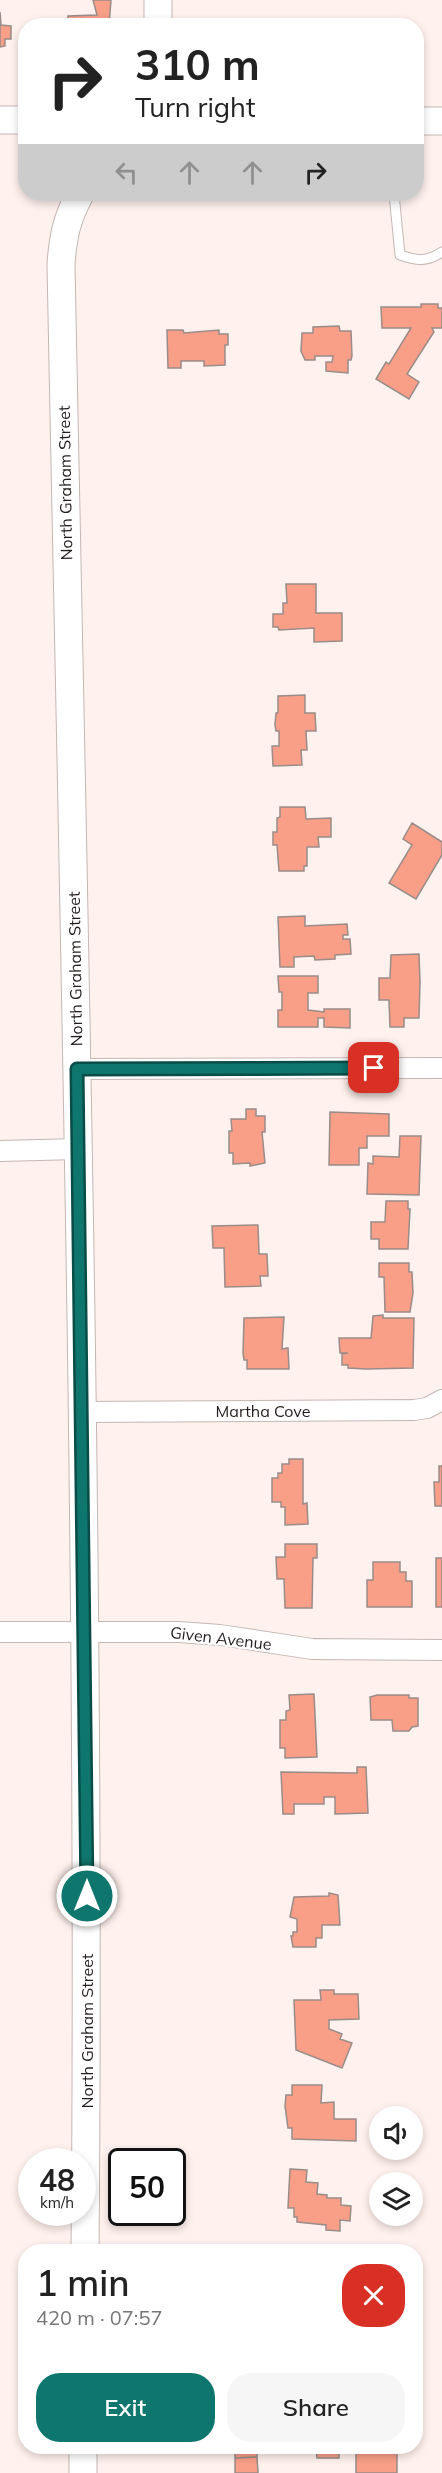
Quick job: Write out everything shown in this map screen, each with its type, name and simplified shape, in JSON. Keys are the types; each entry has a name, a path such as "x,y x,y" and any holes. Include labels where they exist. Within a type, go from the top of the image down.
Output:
{"main road":[{"path":"158,0 158,18"},
{"path":"0,120 18,120"},
{"path":"424,121 442,121"},
{"name":"North Graham Street","path":"76,201 69,214 63,237 61,264 77,1069 85,1631 88,1964 85,2244"},
{"path":"83,2473 84,2454"}],"street":[{"path":"77,1069 442,1068"},
{"path":"0,1151 78,1149"},
{"name":"Martha Cove","path":"82,1412 414,1410 427,1408 442,1400"},
{"name":"Given Avenue","path":"0,1632 179,1632 322,1650 442,1650"}],"lane":[{"path":"395,201 400,255 417,261 431,259 442,252"}],"building":[{"path":"93,0 111,0 110,18 68,18 68,16 97,15"},
{"path":"0,12 1,25 11,26 11,39 5,39 5,46 0,47"},
{"path":"421,304 438,304 438,308 442,308 442,328 432,328 434,332 407,374 419,382 409,399 376,379 386,362 389,364 411,328 382,328 381,307 421,307"},
{"path":"339,326 340,331 351,331 352,356 351,360 348,360 348,373 326,371 326,362 332,362 333,356 315,356 315,360 305,360 301,351 302,333 313,333 313,327"},
{"path":"167,330 183,330 184,333 219,330 219,334 228,334 228,345 225,345 225,365 204,366 204,361 181,361 181,368 168,368"},
{"path":"286,584 316,584 316,613 342,613 342,641 314,642 314,628 279,630 278,627 273,627 273,614 283,614 283,603 287,603"},
{"path":"305,695 305,713 315,713 316,731 306,731 307,750 301,750 302,765 273,766 272,746 279,746 279,731 276,731 275,725 278,696"},
{"path":"280,807 305,807 306,819 331,818 331,837 318,837 319,847 307,847 307,866 304,866 304,871 279,871 277,845 273,845 273,832 277,832"},
{"path":"412,823 442,842 442,855 416,899 389,883 412,845 403,839"},
{"path":"305,916 305,926 347,924 348,935 343,935 343,939 350,939 351,954 335,955 335,959 315,960 314,956 294,957 294,967 280,967 278,917"},
{"path":"419,954 419,1018 404,1018 404,1027 390,1027 389,1000 379,1000 379,978 390,978 391,955"},
{"path":"278,976 318,976 318,993 308,993 308,1010 324,1012 324,1009 350,1009 350,1028 324,1027 324,1018 318,1018 318,1027 278,1027 278,1010 282,1010 282,992 279,992"},
{"path":"246,1109 256,1109 256,1116 265,1116 265,1132 262,1132 265,1163 250,1166 250,1163 233,1164 233,1153 229,1153 231,1119 246,1119"},
{"path":"330,1112 389,1114 389,1136 367,1136 367,1148 359,1148 359,1165 329,1165"},
{"path":"400,1136 421,1136 419,1195 367,1194 368,1163 373,1164 373,1156 399,1157"},
{"path":"386,1201 408,1201 408,1209 410,1209 408,1249 379,1249 379,1239 371,1239 371,1222 385,1222"},
{"path":"258,1225 259,1254 267,1254 268,1276 260,1276 261,1286 225,1287 224,1248 213,1248 212,1226"},
{"path":"379,1263 409,1263 413,1293 410,1312 385,1312 384,1277 379,1277"},
{"path":"383,1315 383,1318 414,1318 413,1368 366,1369 348,1368 348,1365 342,1365 342,1354 348,1353 340,1353 339,1338 371,1338 373,1316"},
{"path":"284,1317 282,1349 288,1348 289,1369 247,1369 247,1360 244,1360 243,1353 244,1318"},
{"path":"289,1459 303,1459 303,1504 307,1503 308,1524 285,1525 285,1507 281,1507 281,1502 272,1502 272,1478 278,1478 278,1473 282,1473 282,1464 289,1464"},
{"path":"439,1466 442,1466 442,1506 435,1506 434,1482 439,1482"},
{"path":"285,1544 317,1544 317,1558 313,1558 312,1608 285,1608 284,1579 277,1579 276,1557 285,1557"},
{"path":"436,1558 442,1558 442,1607 436,1607"},
{"path":"373,1562 400,1562 400,1572 406,1572 406,1581 412,1581 412,1607 367,1607 367,1580 373,1580"},
{"path":"314,1694 317,1757 285,1758 285,1748 280,1748 280,1720 286,1720 286,1711 290,1710 289,1695"},
{"path":"409,1695 409,1698 418,1698 418,1726 412,1727 409,1731 393,1731 392,1720 371,1720 370,1697"},
{"path":"357,1767 366,1767 368,1813 335,1814 335,1797 324,1797 324,1804 294,1804 294,1814 283,1814 281,1772 357,1773"},
{"path":"329,1893 338,1895 340,1925 322,1925 322,1938 316,1938 316,1947 293,1947 291,1936 293,1932 297,1932 297,1919 290,1917 294,1897 329,1896"},
{"path":"320,1990 334,1990 334,1994 358,1994 359,2019 329,2020 329,2029 342,2034 340,2039 352,2043 342,2068 296,2050 294,2000 321,2000"},
{"path":"292,2085 322,2085 321,2103 334,2102 334,2119 356,2119 356,2141 292,2139 292,2128 288,2128 285,2106 286,2095 292,2095"},
{"path":"290,2169 307,2170 306,2182 318,2183 317,2194 327,2195 327,2198 341,2198 341,2205 351,2206 350,2221 340,2220 340,2231 326,2230 326,2225 297,2222 297,2217 294,2217 294,2208 288,2208"},
{"path":"235,2454 257,2454 257,2457 235,2458"},
{"path":"317,2454 339,2454 339,2458 317,2458"},
{"path":"356,2454 397,2454 397,2473 356,2473"},
{"path":"257,2457 258,2473 235,2473 235,2458"}],"route":[{"path":"87,1896 77,1069 374,1068"}]}
